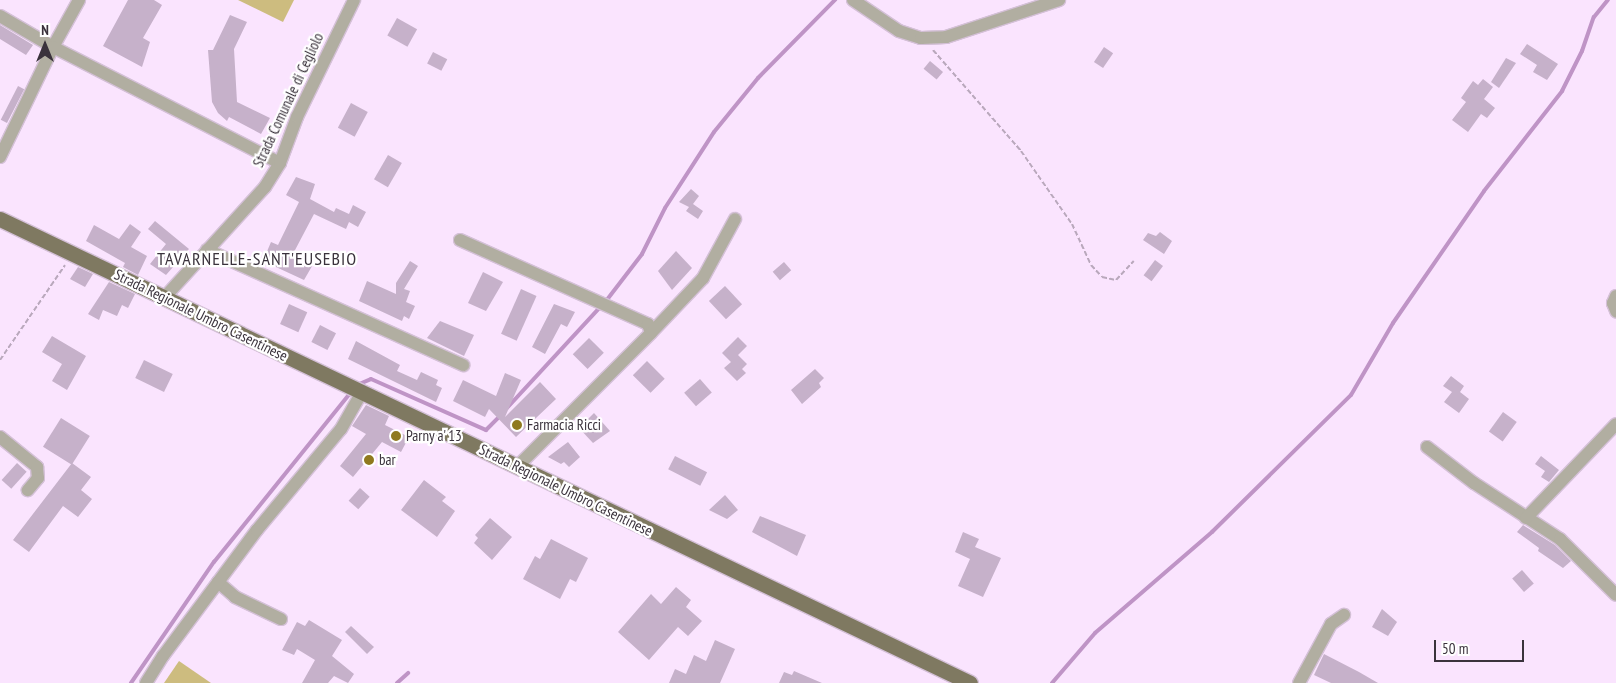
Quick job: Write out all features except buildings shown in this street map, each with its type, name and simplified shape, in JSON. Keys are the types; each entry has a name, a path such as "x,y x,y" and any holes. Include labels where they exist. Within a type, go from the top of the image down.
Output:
{"main road":[{"name":"Strada Regionale Umbro Casentinese","path":"0,219 970,683"}],"street":[{"path":"0,157 53,47 79,0"},
{"name":"Strada Comunale di Cegliolo","path":"164,298 207,250 242,215 280,164 296,117 354,0"},
{"path":"853,0 898,31 921,38 946,37 1059,0"},
{"path":"0,16 53,47 280,164"},
{"path":"517,467 651,333 703,278 735,219"},
{"path":"460,240 648,324 651,333"},
{"path":"207,250 463,365"},
{"path":"1616,296 1613,303 1616,311"},
{"path":"146,683 163,656 218,582 341,429 362,392"},
{"path":"1526,518 1616,424"},
{"path":"0,437 37,467 38,478 28,490"},
{"path":"1427,446 1526,518 1560,539 1616,595"},
{"path":"218,582 235,597 281,619"},
{"path":"1299,683 1331,624 1344,615"}],"path":[{"path":"921,38 1021,150 1072,224 1091,265 1102,278 1116,280 1134,260"},
{"path":"0,360 72,253"}],"shaded area":[{"path":"238,0 294,0 283,22"},
{"path":"179,661 211,683 164,683"}],"waterway":[{"path":"606,301 642,254 665,208 714,132 758,78 835,0"},
{"path":"1052,683 1095,633 1212,532 1351,395 1393,323 1484,191 1562,91 1582,51 1594,17 1608,0"},
{"path":"507,408 601,306"},
{"path":"357,385 371,379 486,430 501,415"},
{"path":"131,683 214,562 351,392"},
{"path":"397,683 408,673"}],"place":[{"name":"Farmacia Ricci","path":"517,425"},
{"name":"Parny a' 13","path":"396,436"},
{"name":"bar","path":"369,460"}],"district":[{"name":"TAVARNELLE-SANT'EUSEBIO","path":"257,259"}]}
